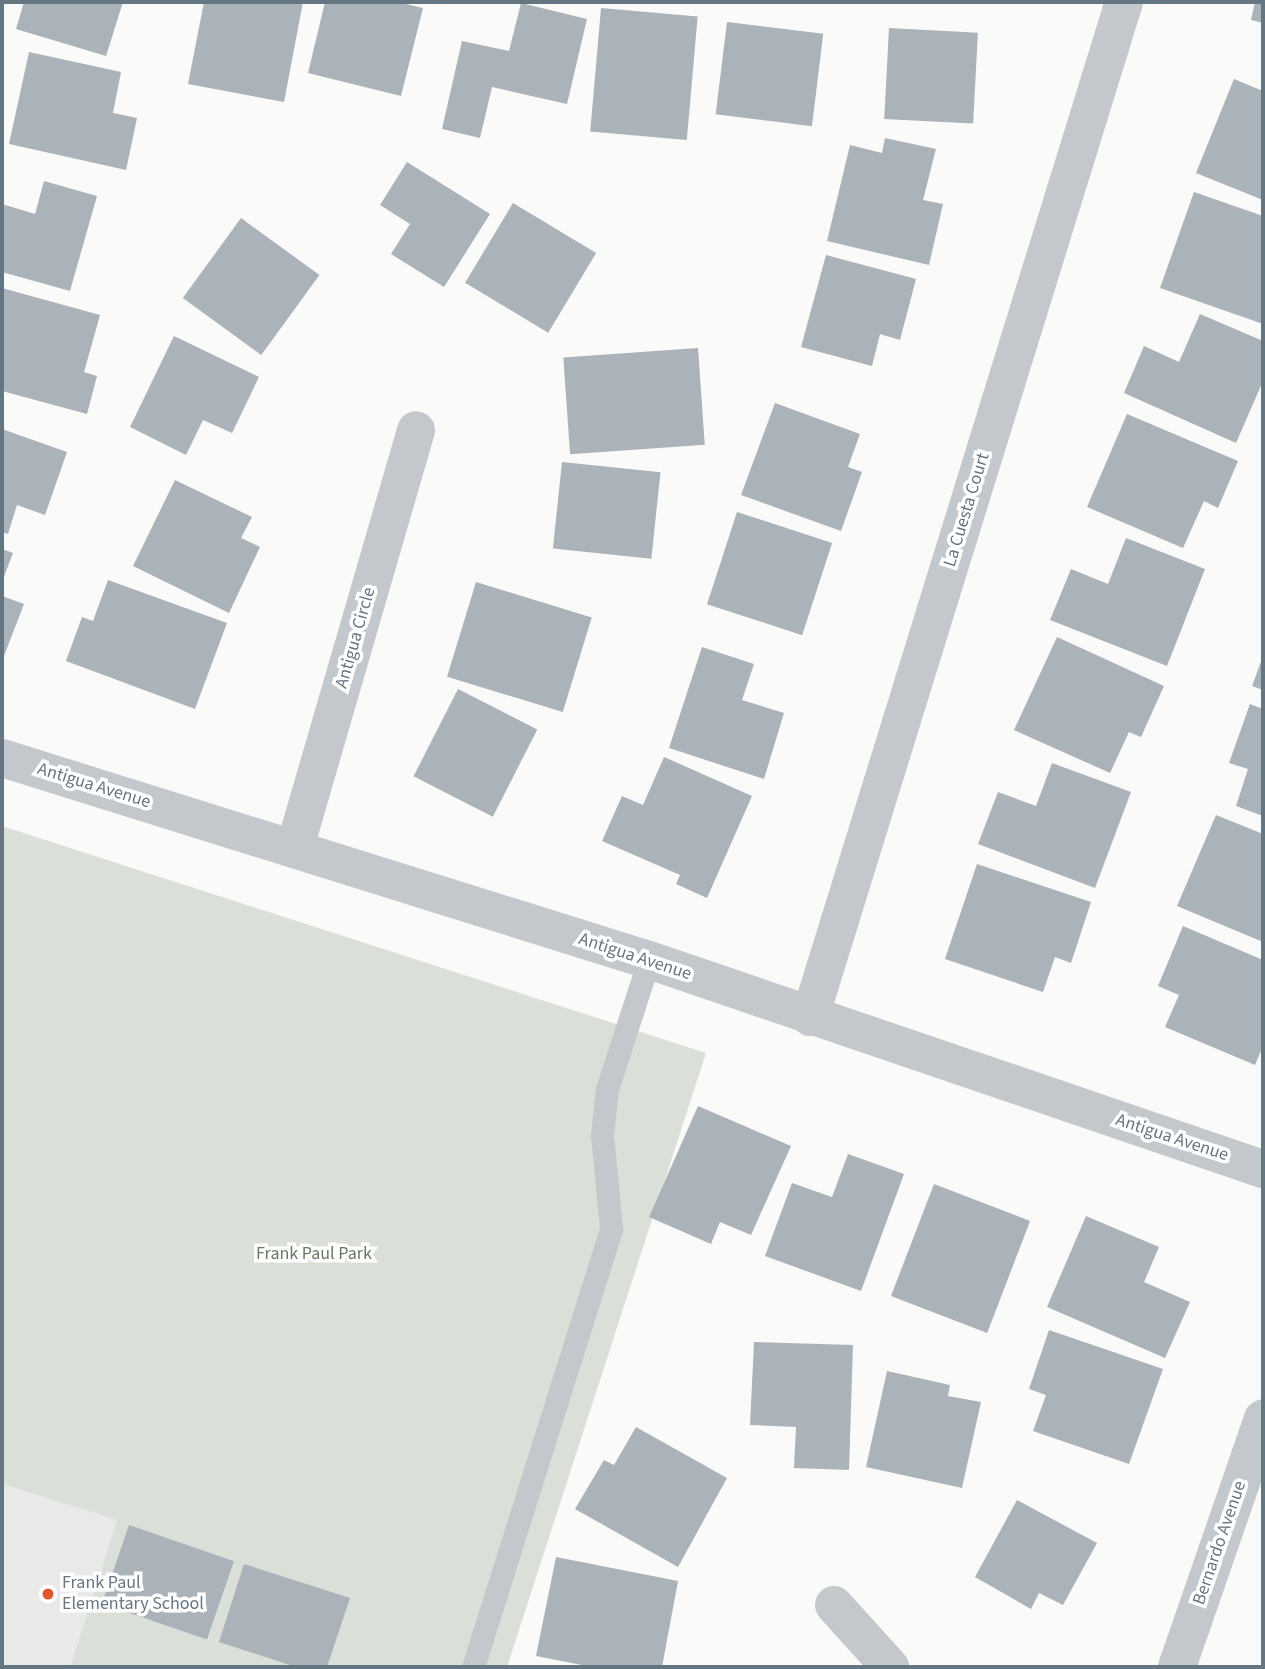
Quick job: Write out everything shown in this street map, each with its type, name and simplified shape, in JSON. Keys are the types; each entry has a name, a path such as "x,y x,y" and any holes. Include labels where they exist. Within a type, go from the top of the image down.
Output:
{"street":[{"name":"La Cuesta Court","path":"810,1017 1124,2"},
{"name":"Antigua Circle","path":"295,847 416,430"},
{"name":"Antigua Avenue","path":"2,758 295,847 649,960 1263,1169"},
{"name":"Bernardo Avenue","path":"1177,1667 1263,1418"},
{"path":"834,1605 890,1667"}],"lane":[{"path":"473,1667 611,1228 602,1133 607,1089 649,960"}],"shaded area":[{"name":"Frank Paul Elementary School","path":"2,1484 117,1520 70,1667 2,1667"}],"green space":[{"name":"Frank Paul Park","path":"2,826 706,1053 507,1667 70,1667 117,1520 2,1484"}],"building":[{"path":"24,2 123,2 106,56 16,29"},
{"path":"204,2 303,2 284,102 188,84"},
{"path":"325,2 397,2 423,8 401,96 308,73"},
{"path":"1255,2 1263,2 1263,23 1251,20"},
{"path":"521,3 587,19 567,104 492,87 480,138 442,129 462,41 509,51"},
{"path":"601,8 698,16 687,140 590,132"},
{"path":"727,22 823,34 812,126 716,114"},
{"path":"889,28 978,33 973,124 884,119"},
{"path":"29,52 121,72 113,113 137,118 126,170 9,144"},
{"path":"1234,79 1263,91 1263,200 1196,173"},
{"path":"885,138 936,149 923,200 943,204 929,265 827,241 850,145 882,153"},
{"path":"407,162 490,214 444,287 391,254 410,224 380,205"},
{"path":"44,181 97,196 70,291 2,272 2,204 35,214"},
{"path":"1194,192 1263,216 1263,324 1160,288"},
{"path":"513,203 596,253 548,333 465,283"},
{"path":"241,218 319,275 261,355 183,298"},
{"path":"826,255 916,279 900,340 880,334 872,366 801,347"},
{"path":"2,288 100,315 84,372 97,376 87,414 2,391"},
{"path":"1200,314 1263,341 1263,381 1236,443 1124,393 1144,346 1179,362"},
{"path":"174,336 259,377 232,433 203,420 186,455 130,427"},
{"path":"698,348 705,445 570,454 563,357"},
{"path":"775,403 860,434 848,467 862,472 841,531 741,495"},
{"path":"1127,414 1238,461 1218,508 1204,501 1183,548 1087,507"},
{"path":"2,429 67,452 45,515 17,505 8,534 2,532"},
{"path":"562,462 660,472 651,559 553,549"},
{"path":"175,480 252,517 241,538 260,547 229,613 133,566"},
{"path":"737,512 832,543 802,635 707,604"},
{"path":"1126,538 1205,569 1167,666 1050,620 1071,569 1108,584"},
{"path":"2,549 13,553 2,582"},
{"path":"108,580 227,623 195,709 66,661 82,617 93,621"},
{"path":"476,582 592,617 563,712 447,677"},
{"path":"2,596 24,604 2,661"},
{"path":"1057,637 1164,686 1141,737 1129,732 1110,773 1014,730"},
{"path":"702,647 754,664 742,700 784,713 764,779 669,748"},
{"path":"1263,656 1263,690 1252,686"},
{"path":"458,689 537,729 493,817 414,776"},
{"path":"1250,704 1263,709 1263,816 1236,806 1248,769 1229,763"},
{"path":"664,757 752,796 707,898 676,884 680,875 602,841 622,796 643,805"},
{"path":"1052,763 1131,792 1095,888 978,844 998,792 1036,806"},
{"path":"1216,815 1263,834 1263,942 1177,906"},
{"path":"977,864 1091,902 1071,963 1055,957 1043,992 945,959"},
{"path":"1183,926 1263,960 1263,1046 1255,1065 1165,1027 1179,995 1158,986"},
{"path":"698,1106 791,1146 751,1235 720,1222 711,1244 649,1217"},
{"path":"848,1154 904,1174 861,1291 765,1256 792,1183 832,1197"},
{"path":"934,1184 1030,1221 987,1333 891,1296"},
{"path":"1086,1216 1159,1247 1144,1282 1190,1302 1165,1358 1047,1307"},
{"path":"1049,1330 1163,1369 1129,1464 1033,1431 1046,1395 1029,1389"},
{"path":"754,1342 853,1345 849,1470 794,1468 796,1427 750,1425"},
{"path":"887,1371 950,1385 948,1396 981,1402 962,1488 866,1467"},
{"path":"636,1427 727,1478 678,1567 575,1509 604,1460 614,1465"},
{"path":"1017,1500 1097,1543 1063,1605 1039,1593 1031,1609 975,1577"},
{"path":"129,1525 234,1561 207,1640 102,1603"},
{"path":"556,1557 678,1581 662,1667 592,1667 536,1656"},
{"path":"244,1564 350,1598 327,1667 296,1667 219,1642"}],"place":[{"name":"Frank Paul Elementary School","path":"48,1594"}]}
